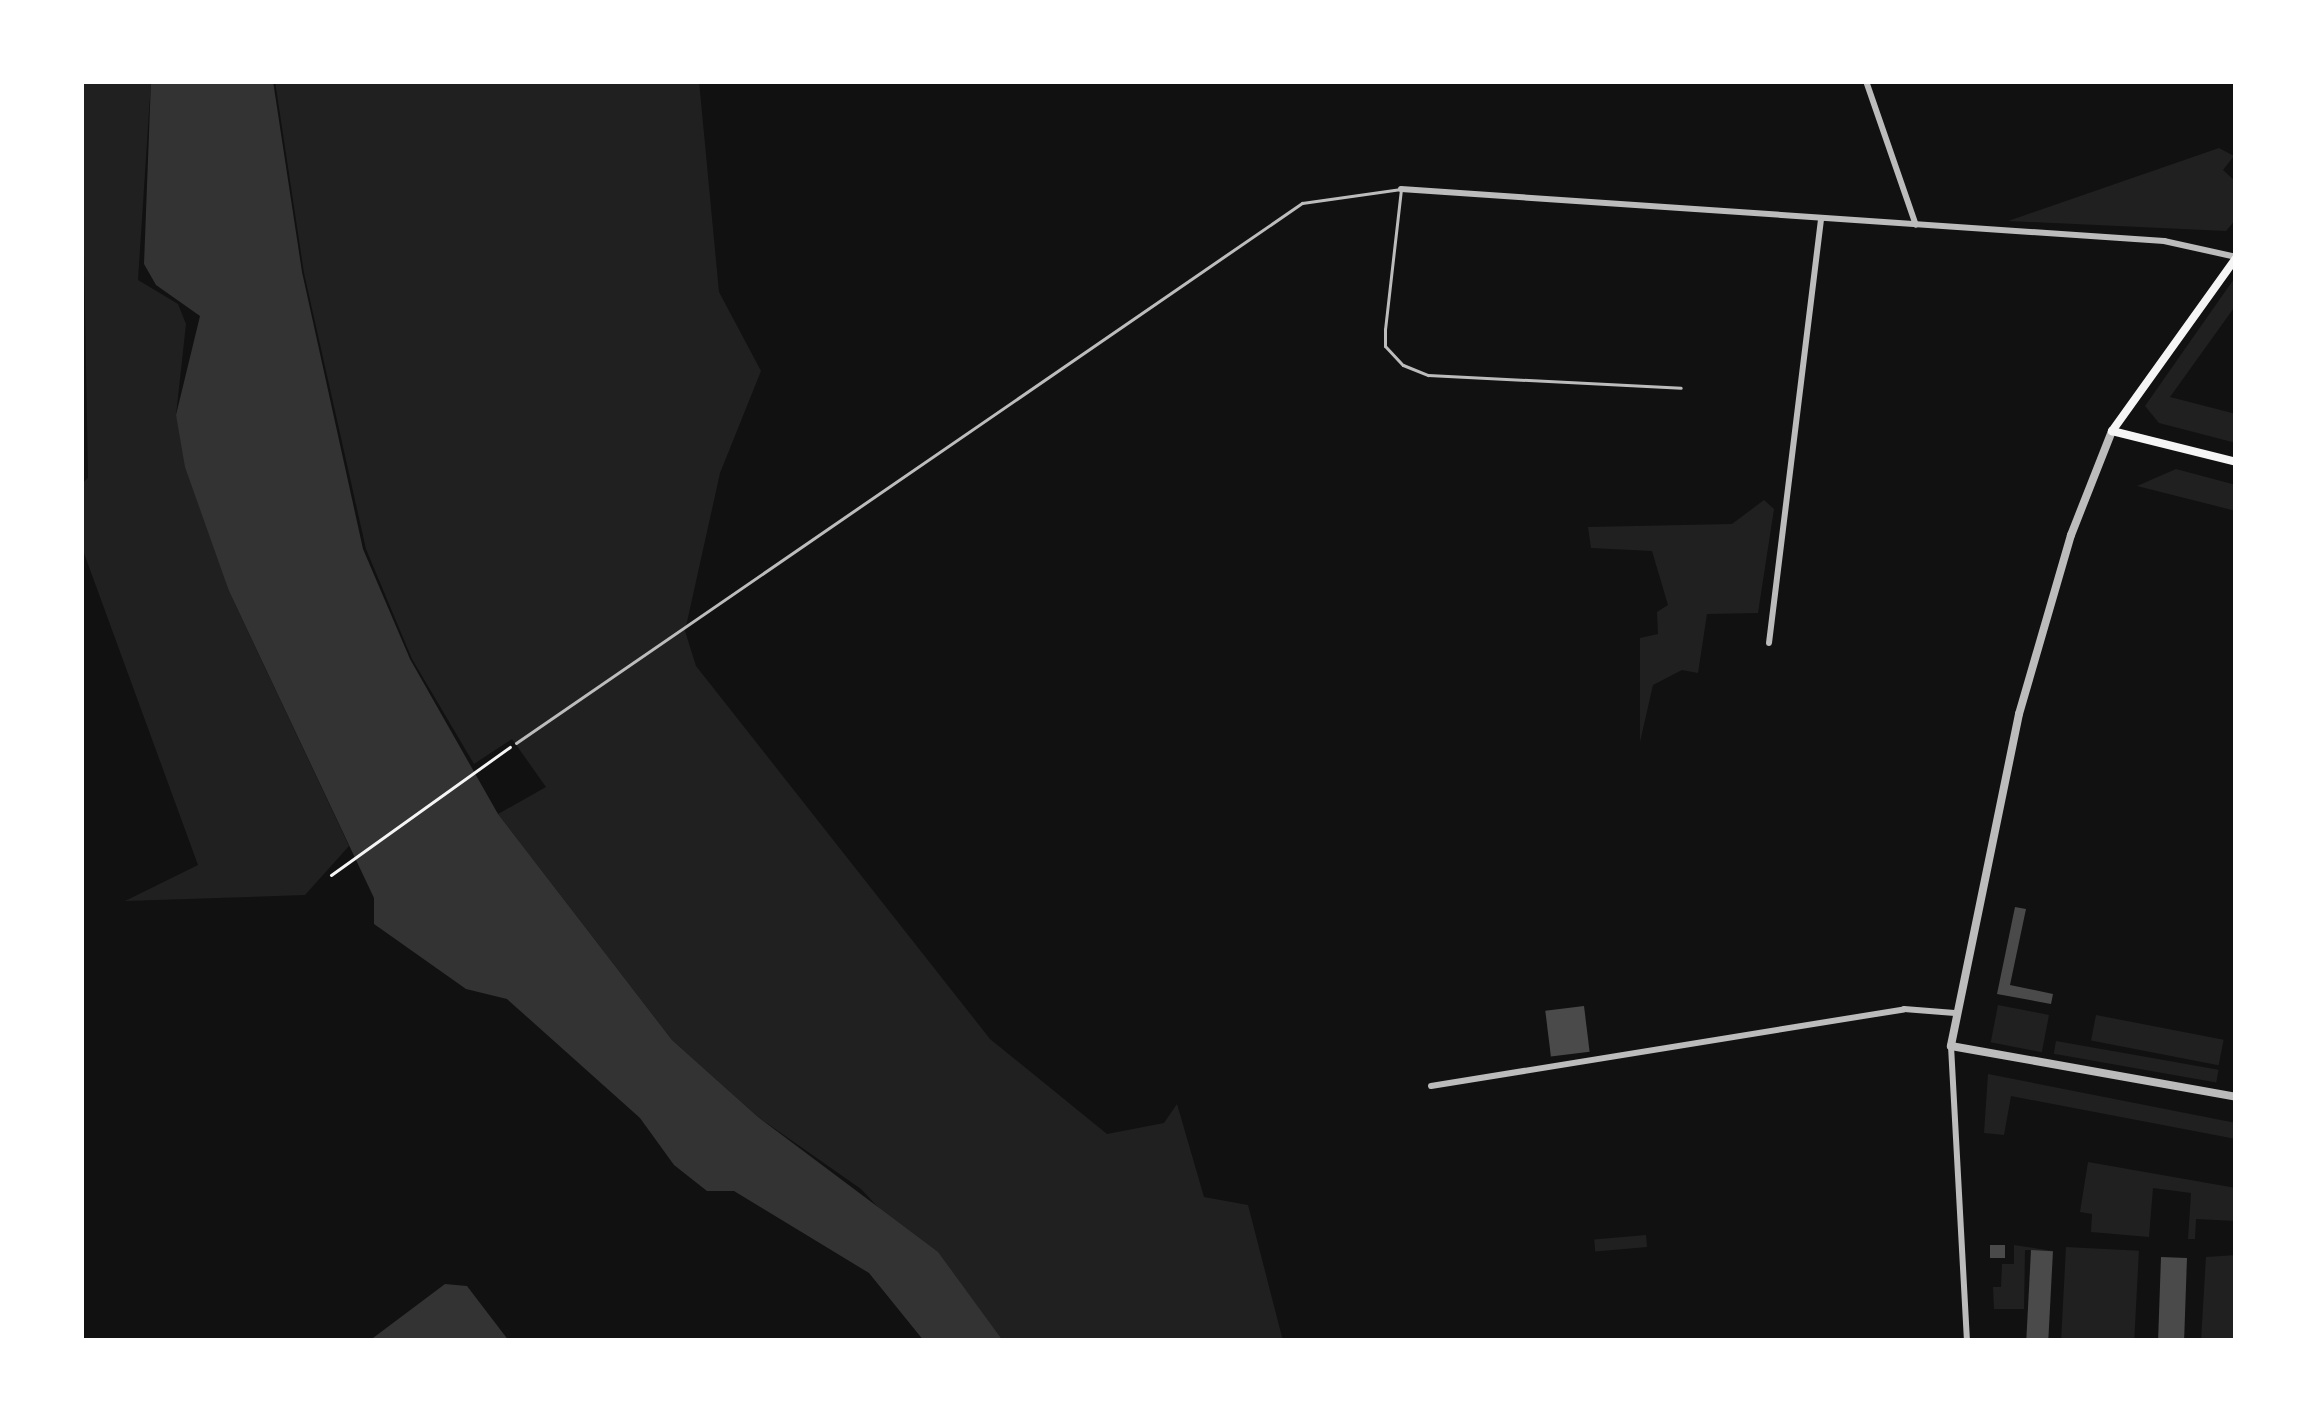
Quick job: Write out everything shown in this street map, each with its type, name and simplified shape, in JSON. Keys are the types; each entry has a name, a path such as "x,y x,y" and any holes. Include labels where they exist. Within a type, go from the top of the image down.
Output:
{"main road":[{"path":"2236,257 2112,431 2236,462"}],"street":[{"path":"1866,81 1916,226"},
{"path":"1401,189 2206,244 2236,257"},
{"path":"1768,643 1821,220"},
{"path":"1967,1341 1952,1046 1955,1013 2019,715 2085,493 2112,431"},
{"path":"1432,1086 1904,1010 1955,1013"},
{"path":"1952,1046 2236,1096"}],"lane":[{"path":"516,743 1302,203 1401,189 1385,346 1403,364 1428,375 1681,388"}],"path":[{"path":"331,875 516,743"}],"shaded area":[{"path":"81,81 151,81 138,280 178,304 186,324 176,415 229,591 349,846 305,895 125,901 198,865 81,545 81,484 88,478"},
{"path":"151,81 273,81 302,272 363,549 410,659 498,814 672,1040 758,1117 938,1252 1003,1341 924,1341 869,1273 734,1191 707,1191 674,1165 640,1118 507,999 466,989 374,924 374,898 229,591 185,467 176,415 200,316 156,285 144,264"},
{"path":"275,81 699,81 719,292 761,371 720,473 685,631 696,666 990,1039 1107,1134 1164,1123 1177,1104 1204,1197 1248,1205 1283,1341 1003,1341 861,1189 758,1117 672,1040 498,814 546,787 512,739 474,764 412,659 366,549 304,273"},
{"path":"2219,148 2234,156 2223,170 2236,182 2236,219 2226,231 2008,221"},
{"path":"2236,276 2236,305 2170,397 2236,414 2236,443 2159,423 2145,406"},
{"path":"2176,469 2236,485 2236,511 2137,486"},
{"path":"1764,500 1774,509 1758,613 1707,614 1698,673 1682,670 1653,685 1640,742 1640,638 1658,634 1657,612 1668,605 1652,551 1591,548 1588,527 1732,524"},
{"path":"1998,1005 2049,1015 2042,1052 1991,1042"},
{"path":"2096,1015 2224,1040 2219,1065 2091,1041"},
{"path":"2056,1041 2218,1070 2216,1082 2054,1054"},
{"path":"1988,1074 2236,1123 2236,1139 2011,1096 2004,1135 1984,1133"},
{"path":"2088,1162 2236,1188 2236,1221 2196,1219 2195,1239 2188,1239 2191,1193 2153,1188 2149,1237 2091,1232 2092,1214 2080,1212"},
{"path":"1646,1235 1647,1247 1595,1251 1594,1240"},
{"path":"2014,1245 2053,1251 2025,1250 2024,1309 1994,1309 1993,1287 2001,1287 2002,1264 2014,1264"},
{"path":"2066,1247 2139,1251 2134,1341 2061,1341"},
{"path":"2236,1255 2236,1341 2201,1341 2206,1257"},
{"path":"445,1284 467,1286 509,1341 369,1341"}],"building":[{"path":"2015,907 2026,909 2010,985 2053,994 2051,1004 1997,994"},
{"path":"1584,1006 1590,1052 1551,1056 1545,1011"},
{"path":"1990,1245 2005,1245 2005,1258 1990,1258"},
{"path":"2031,1250 2053,1251 2048,1341 2026,1341"},
{"path":"2161,1257 2187,1258 2184,1341 2158,1341"}]}
